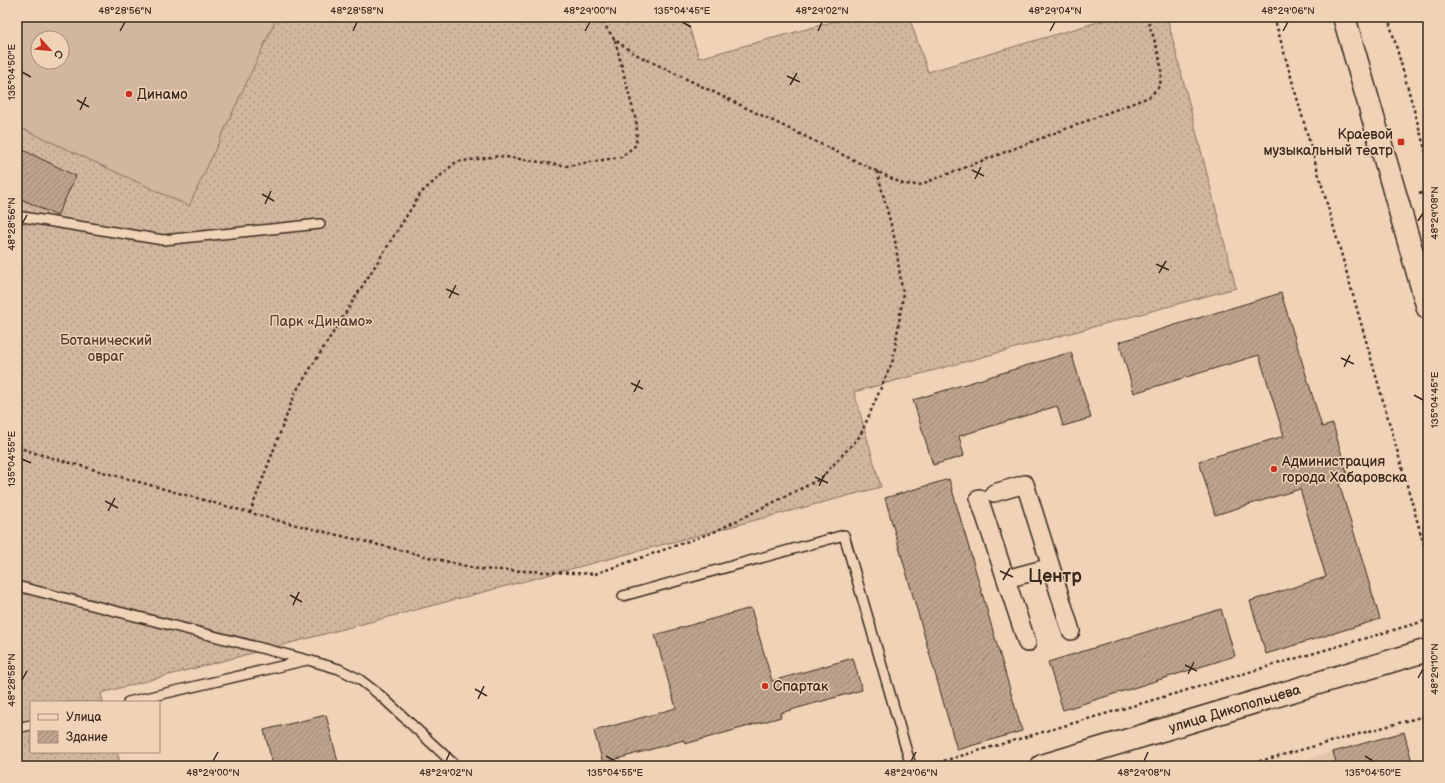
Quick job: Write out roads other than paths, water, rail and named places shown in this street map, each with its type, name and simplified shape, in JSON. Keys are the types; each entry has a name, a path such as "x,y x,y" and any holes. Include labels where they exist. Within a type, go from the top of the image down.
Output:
{"main road":[{"path":"1344,17 1428,308"},
{"name":"улица Дикопольцева","path":"1042,766 1428,650"}],"street":[{"path":"1027,643 1006,579 986,496 1025,484 1071,631"},
{"path":"1006,579 1051,567"}],"lane":[{"path":"17,216 163,240 320,224"},
{"path":"623,596 844,535 911,766"},
{"path":"17,586 339,669 359,679 381,696 456,766"},
{"path":"132,701 308,660"},
{"path":"17,728 30,725"}],"place":[{"name":"Динамо","path":"129,94"},
{"name":"Краевой музыкальный театр","path":"1401,142"},
{"name":"Администрация города Хабаровска","path":"1274,469"},
{"name":"Спартак","path":"765,686"}],"district":[{"name":"Центр","path":"1055,576"}],"park label":[{"name":"Парк «Динамо»","path":"321,321"},
{"name":"Ботанический овраг","path":"106,348"}]}
